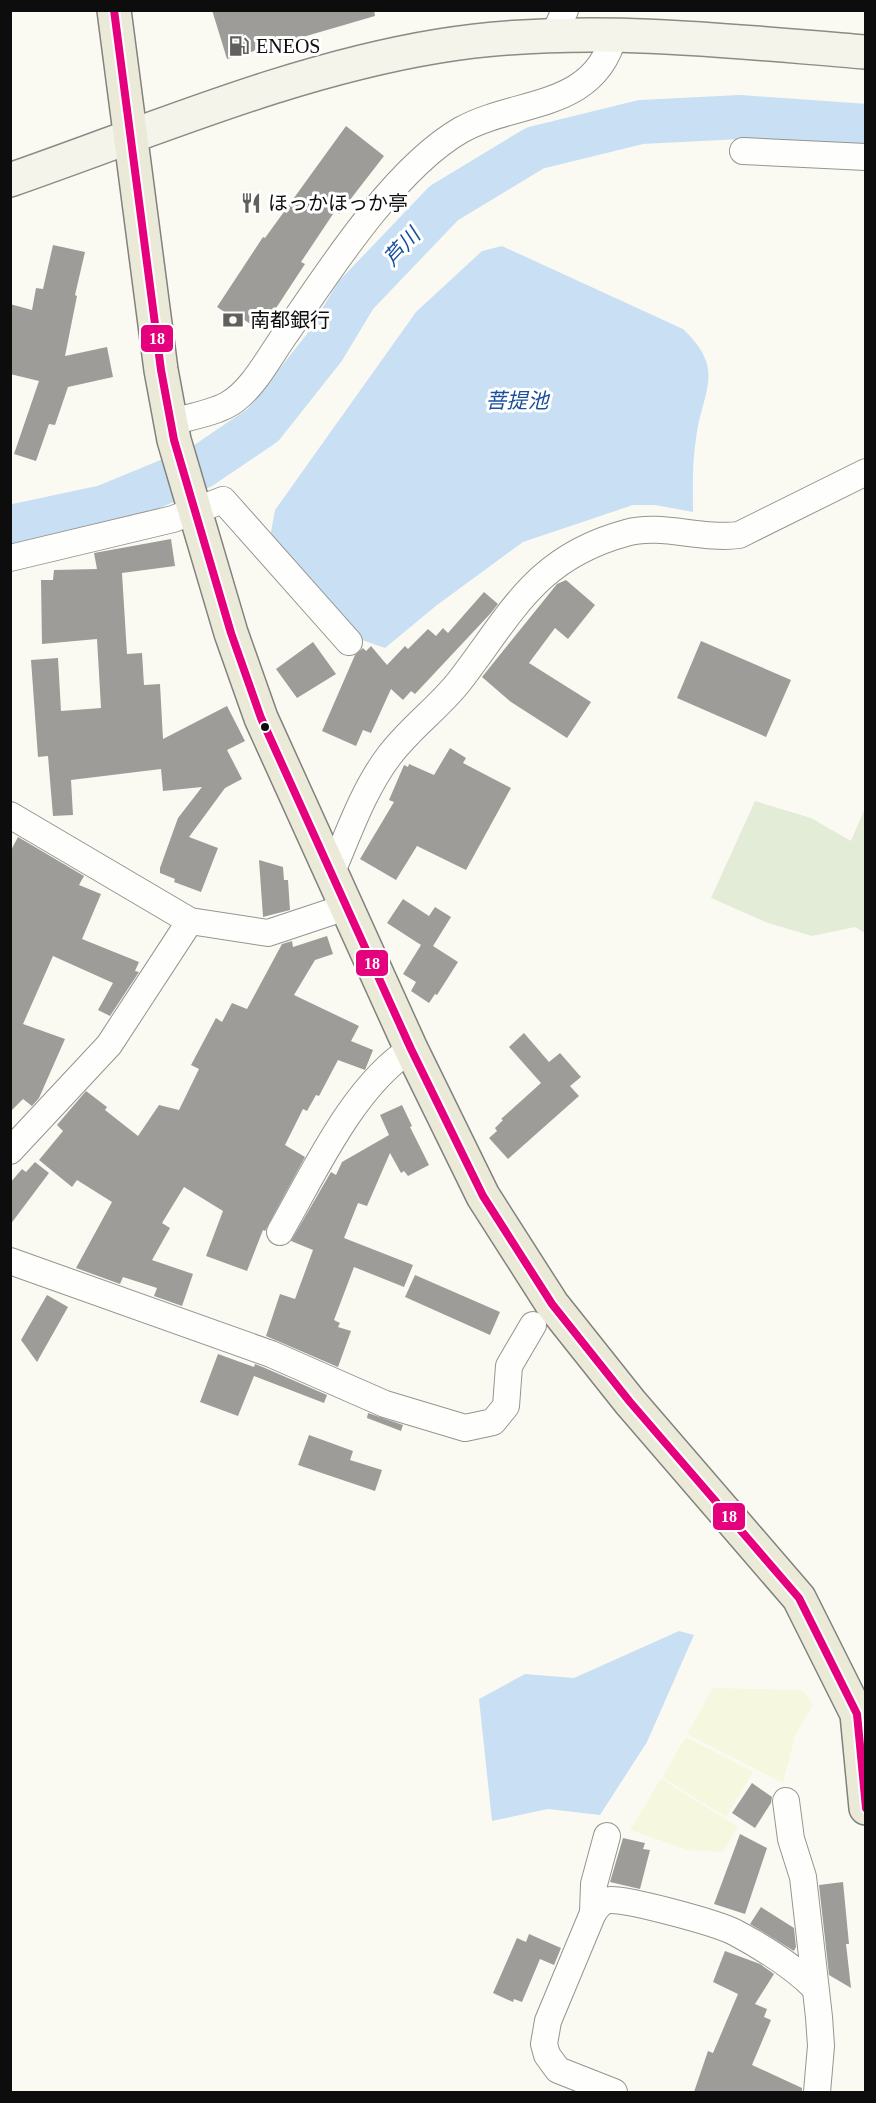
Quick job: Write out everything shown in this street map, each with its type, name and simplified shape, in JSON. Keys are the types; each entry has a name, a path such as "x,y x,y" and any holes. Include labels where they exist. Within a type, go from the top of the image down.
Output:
{"main road":[{"path":"114,10 161,369 172,431 192,505 261,718 411,1049 483,1196 552,1304 630,1402 799,1598 857,1714 866,1808"}],"street":[{"path":"10,180 302,77 387,56 474,42 560,23 614,35 866,52"},
{"path":"172,431 229,404 252,381 359,232 410,171 459,131 481,120 552,99 577,87 597,72 609,56 614,35"},
{"path":"743,151 866,157"},
{"path":"331,874 372,784 387,757 402,739 449,694 519,598 553,567 579,552 626,532 642,531 720,538 739,535 866,472"},
{"path":"10,558 173,519 192,505 224,500 349,642"},
{"path":"10,815 190,921 268,933 346,907"},
{"path":"10,1151 109,1045 190,921"},
{"path":"280,1232 330,1144 363,1096 398,1057 411,1049"},
{"path":"10,1261 271,1354 385,1404 465,1428 493,1422 506,1406 509,1366 533,1325"},
{"path":"786,1801 791,1839 803,1877 816,1988 820,2046 817,2092"},
{"path":"593,1913 594,1884 607,1836"},
{"path":"603,2090 558,2070 547,2055 544,2044 548,2021 593,1913 600,1903 610,1900 628,1902 725,1928 794,1969 816,1988"}],"green space":[{"path":"755,801 811,818 851,841 865,808 865,933 855,927 812,936 768,923 711,898"},
{"path":"713,1688 802,1690 813,1705 795,1736 783,1783 687,1734"},
{"path":"686,1737 753,1772 726,1817 662,1777"},
{"path":"661,1779 738,1827 723,1852 688,1850 630,1830"}],"water":[{"name":"菩提池","path":"502,246 683,329 696,344 708,369 708,381 695,448 693,512 655,505 633,505 523,542 437,605 385,648 359,639 270,537 275,510 416,312 482,251"},
{"path":"679,1631 694,1635 647,1742 600,1815 548,1809 492,1821 479,1699 525,1674 574,1678"}],"building":[{"path":"212,10 374,10 375,16 227,59"},
{"path":"346,126 384,156 339,214 335,211 301,262 305,264 261,331 243,319 241,323 217,307 263,237 265,238"},
{"path":"53,245 85,252 65,356 107,347 113,377 68,387 55,425 49,424 36,461 14,454 39,381 10,374 10,304 32,310 36,288 43,289"},
{"path":"171,539 175,566 122,573 127,654 142,653 144,685 160,684 163,739 227,706 245,741 227,750 242,779 225,788 189,837 218,848 201,892 174,882 175,879 160,873 160,868 178,818 202,787 163,791 161,769 71,780 73,815 53,816 48,756 38,757 31,660 58,658 61,711 101,708 97,639 42,644 41,580 53,580 54,570 97,569 94,553"},
{"path":"566,580 595,605 568,639 555,628 529,663 591,702 567,738 511,702 482,677 557,584"},
{"path":"484,592 498,604 490,614 415,694 411,691 403,700 391,689 371,733 363,730 356,746 322,731 355,655 363,648 366,651 371,646 387,665 405,646 408,649 428,629 436,636 443,628 448,633"},
{"path":"701,641 791,680 766,737 677,698"},
{"path":"313,642 336,674 297,698 276,669"},
{"path":"450,748 466,758 463,763 511,788 466,870 417,846 396,880 360,859 394,802 389,800 404,765 408,767 409,764 434,775"},
{"path":"18,837 84,876 79,885 101,894 82,939 139,962 135,971 139,972 110,1016 98,1010 113,983 53,956 23,1024 65,1039 39,1098 32,1106 23,1099 10,1112 10,852"},
{"path":"259,860 283,867 284,880 288,880 290,910 263,917"},
{"path":"403,899 429,916 435,907 451,917 433,946 458,962 437,995 435,994 429,1003 411,991 416,982 403,974 421,945 387,923"},
{"path":"327,936 333,954 315,960 294,995 359,1026 351,1041 373,1050 365,1070 338,1060 319,1096 316,1095 307,1111 303,1109 285,1145 305,1157 265,1231 263,1230 247,1271 206,1256 223,1211 184,1187 162,1223 170,1228 152,1260 193,1274 182,1306 154,1296 157,1288 123,1277 120,1284 76,1268 112,1202 77,1180 72,1187 39,1160 63,1131 57,1125 86,1091 107,1107 105,1110 138,1136 159,1105 179,1110 199,1069 191,1065 216,1018 222,1022 232,1003 247,1009 282,944 292,941 293,947"},
{"path":"524,1033 549,1062 560,1053 581,1077 570,1086 579,1096 508,1159 489,1138 497,1131 495,1128 503,1120 501,1119 541,1083 509,1047"},
{"path":"402,1105 429,1165 408,1176 404,1171 401,1173 390,1153 367,1206 358,1203 344,1238 413,1265 404,1287 354,1267 334,1320 340,1323 338,1327 351,1331 338,1367 266,1336 280,1294 295,1299 313,1250 291,1241 331,1172 336,1175 342,1162 389,1135 380,1115"},
{"path":"35,1162 49,1173 10,1225 10,1183 22,1169 26,1172"},
{"path":"415,1275 500,1312 490,1335 405,1297"},
{"path":"47,1295 68,1307 37,1362 21,1340"},
{"path":"218,1354 254,1367 255,1364 327,1395 324,1403 254,1376 238,1416 200,1402"},
{"path":"368,1413 403,1425 401,1431 367,1418"},
{"path":"309,1435 353,1451 350,1460 382,1470 375,1491 298,1465"},
{"path":"752,1783 772,1797 771,1803 755,1828 732,1813"},
{"path":"740,1834 767,1848 745,1914 714,1904"},
{"path":"623,1838 645,1843 643,1849 650,1850 640,1889 610,1882"},
{"path":"843,1882 851,1988 829,1975 819,1885"},
{"path":"761,1907 794,1928 796,1947 794,1951 750,1924"},
{"path":"529,1934 561,1948 554,1965 540,1959 522,2002 514,1999 513,2002 493,1993 517,1938 526,1942"},
{"path":"725,1951 760,1964 774,1974 755,2004 767,2009 764,2017 771,2020 752,2065 802,2088 802,2092 694,2092 708,2051 713,2053 738,1994 713,1982"}],"waterway":[{"name":"芦川","path":"10,527 104,507 201,467 263,425 324,348 356,295 444,203 535,148 641,122 740,117 866,126"}],"transit line":[{"name":"18","path":"114,10 161,370 174,440 231,633 261,718 411,1049 483,1196 552,1304 630,1402 799,1598 857,1714 866,1808"}],"place":[{"name":"ENEOS","path":"239,46"},
{"name":"ほっかほっか亭","path":"251,203"},
{"name":"南都銀行","path":"233,320"}]}
